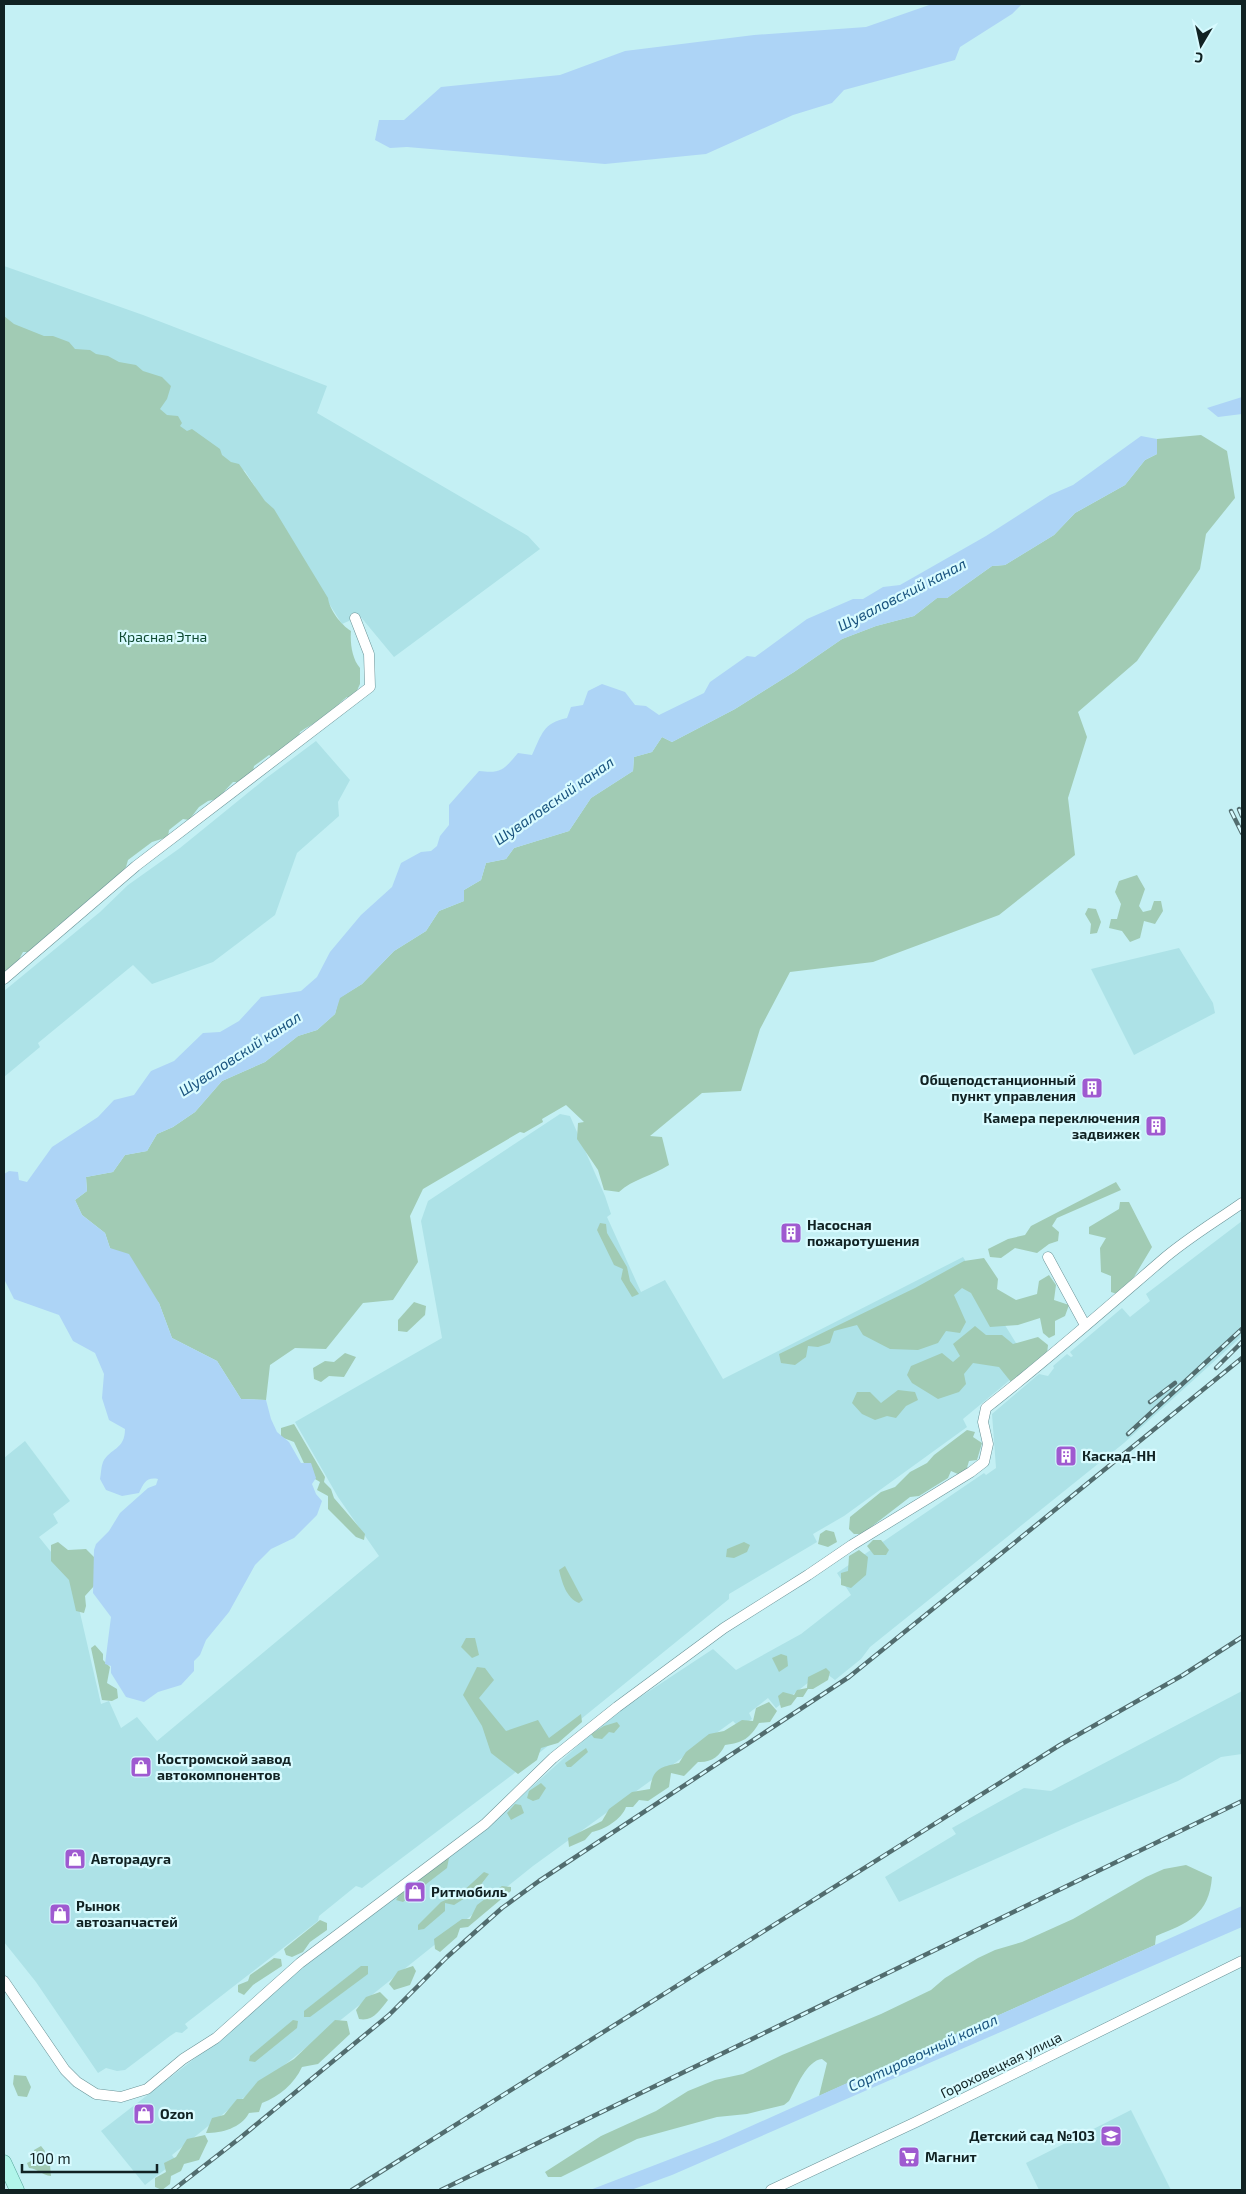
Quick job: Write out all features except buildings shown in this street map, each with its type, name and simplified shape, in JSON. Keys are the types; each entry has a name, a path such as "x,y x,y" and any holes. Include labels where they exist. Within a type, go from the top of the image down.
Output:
{"main road":[{"path":"4,2162 17,2190"}],"street":[{"path":"4,979 136,866 370,687 370,654 355,618"},
{"path":"4,1981 65,2070 77,2082 96,2094 122,2097 147,2089 183,2059 216,2038 300,1963 485,1824 553,1758 617,1707 724,1628 852,1545 972,1472 984,1462 988,1444 983,1422 986,1408 1044,1362 1084,1325 1188,1240 1242,1203"},
{"path":"1048,1257 1084,1325"},
{"name":"Гороховецкая улица","path":"770,2190 916,2122 1242,1961"}],"shaded area":[{"path":"4,266 143,315 327,386 317,413 528,536 540,549 394,657 360,616 342,624 245,471 4,323"},
{"path":"316,741 350,780 338,802 339,816 297,853 275,915 213,962 152,984 133,965 38,1043 40,1047 4,1077 4,991 100,912 128,885 180,848 265,779"},
{"path":"1179,948 1213,1003 1215,1013 1134,1055 1091,969"},
{"path":"560,1114 570,1116 605,1196 611,1214 607,1217 641,1292 665,1280 723,1379 963,1257 1029,1364 963,1419 967,1427 844,1516 813,1534 817,1542 729,1594 729,1599 512,1775 362,1888 356,1886 319,1916 318,1921 185,2024 188,2028 182,2033 176,2032 125,2070 117,2071 106,2068 98,2073 36,1982 4,1942 4,1458 25,1441 70,1501 53,1514 58,1523 39,1537 72,1578 101,1704 109,1701 121,1728 137,1717 157,1741 379,1556 338,1497 295,1422 442,1338 421,1221 428,1201"},
{"path":"1242,1221 1242,1336 1124,1443 870,1647 861,1659 835,1680 823,1671 776,1708 768,1698 749,1713 752,1719 739,1727 733,1721 533,1866 172,2155 176,2161 145,2185 101,2131 216,2042 289,1977 478,1835 610,1717 713,1649 736,1670 801,1634 851,1595 837,1573 984,1473 986,1475 996,1468 992,1414 1039,1374 1048,1376 1054,1368 1053,1366 1067,1354 1071,1357 1073,1356 1070,1352 1122,1308 1130,1317 1150,1301 1146,1294"},
{"path":"1242,1691 1242,1754 1221,1757 1178,1781 1076,1823 899,1902 885,1877 956,1834 952,1828 1024,1788 1051,1791"},
{"name":"Детский сад №103","path":"1131,2110 1171,2190 1039,2190 1026,2163"}],"green space":[{"name":"Красная Этна","path":"4,316 14,324 44,336 53,336 69,342 75,349 90,350 119,362 136,365 143,371 162,377 171,386 167,399 160,409 167,415 178,416 182,423 180,426 187,431 192,429 220,449 222,455 231,462 239,464 265,501 274,509 328,598 333,612 343,625 351,631 352,651 360,668 360,684 354,697 347,697 324,718 300,732 298,739 273,757 269,755 254,766 253,772 237,782 233,782 217,799 208,801 199,807 189,820 183,819 169,830 168,837 152,842 128,860 126,867 106,889 88,900 80,909 56,927 48,938 31,952 23,952 16,965 4,974"},
{"path":"1201,435 1227,451 1235,498 1206,534 1200,569 1137,661 1078,712 1087,737 1068,798 1075,855 999,915 873,962 790,972 760,1029 741,1091 702,1093 650,1136 662,1137 669,1165 630,1184 619,1192 604,1190 598,1170 577,1139 578,1123 584,1122 566,1105 542,1119 543,1122 524,1133 520,1132 423,1189 410,1216 418,1262 393,1300 363,1303 326,1349 295,1348 270,1365 266,1400 241,1399 217,1361 172,1338 159,1303 110,1248 105,1233 82,1215 75,1200 87,1191 86,1177 113,1172 125,1155 147,1151 157,1134 173,1127 195,1112 222,1081 265,1062 298,1036 317,1030 335,1014 339,998 362,984 394,951 426,931 439,911 464,901 464,890 481,880 486,863 506,859 514,848 569,831 591,798 633,771 634,757 652,752 662,737 672,742 735,709 842,639 876,626 914,616 937,598 947,598 992,566 1005,565 1054,535 1075,513 1125,485 1145,460 1157,454 1157,439"},
{"path":"1137,875 1145,889 1139,906 1143,912 1151,910 1154,901 1161,901 1163,911 1155,924 1144,921 1140,938 1130,942 1122,931 1109,928 1111,919 1117,919 1121,904 1115,892 1119,881"},
{"path":"1088,908 1096,909 1101,922 1097,933 1090,934 1091,924 1085,914"},
{"path":"1116,1182 1121,1190 1057,1218 1052,1226 1059,1232 1058,1241 1049,1244 1037,1253 1015,1248 1001,1258 990,1257 988,1249 1008,1239 1025,1235 1031,1226"},
{"path":"1120,1202 1129,1202 1152,1247 1134,1277 1117,1294 1111,1292 1111,1276 1101,1272 1100,1248 1106,1238 1089,1234 1089,1227 1119,1209"},
{"path":"600,1223 606,1224 607,1233 627,1267 630,1281 639,1294 632,1297 621,1279 623,1269 614,1265 597,1230"},
{"path":"984,1258 998,1279 997,1289 1016,1300 1037,1294 1039,1281 1049,1275 1056,1285 1054,1300 1069,1305 1065,1316 1055,1321 1055,1335 1049,1338 1043,1333 1040,1318 1018,1325 990,1327 971,1293 962,1288 954,1295 966,1322 960,1333 946,1331 938,1343 918,1350 890,1349 863,1335 857,1325 834,1331 830,1343 818,1347 808,1346 806,1357 795,1365 781,1363 779,1354 915,1288 964,1261"},
{"path":"414,1302 426,1306 425,1315 407,1332 398,1331 398,1320"},
{"path":"975,1326 986,1335 1002,1335 1013,1344 1038,1337 1048,1345 1047,1354 1011,1382 999,1367 973,1363 964,1374 966,1384 959,1392 938,1399 912,1383 907,1375 911,1366 942,1353 953,1362 960,1356 953,1344"},
{"path":"345,1353 356,1357 344,1377 329,1376 321,1382 314,1379 313,1368 325,1361 334,1362"},
{"path":"898,1390 915,1392 918,1400 906,1406 896,1418 887,1416 875,1420 862,1414 852,1403 857,1392 870,1392 881,1403"},
{"path":"294,1424 325,1477 324,1482 331,1489 334,1498 365,1534 364,1540 356,1537 328,1509 328,1496 317,1490 320,1482 310,1476 294,1442 281,1437 281,1428"},
{"path":"967,1430 975,1432 973,1437 982,1443 977,1460 969,1461 966,1471 960,1475 951,1471 948,1478 919,1496 910,1497 862,1534 854,1534 849,1529 850,1517 881,1492 895,1487 910,1472 927,1463 934,1455"},
{"path":"826,1530 834,1532 837,1542 828,1547 818,1544 820,1534"},
{"path":"873,1540 881,1540 889,1550 886,1555 874,1555 867,1546"},
{"path":"58,1542 68,1550 86,1549 98,1561 94,1586 85,1596 86,1606 84,1613 76,1611 69,1580 51,1561 51,1545"},
{"path":"744,1542 750,1545 747,1552 734,1558 726,1557 727,1549"},
{"path":"859,1550 868,1557 866,1575 851,1588 841,1585 841,1573 848,1571 849,1556"},
{"path":"565,1566 583,1600 579,1603 568,1594 563,1584 559,1570"},
{"path":"466,1638 475,1638 479,1655 472,1658 461,1647"},
{"path":"95,1645 103,1654 103,1660 110,1667 107,1683 117,1689 118,1698 112,1701 102,1700 91,1648"},
{"path":"781,1654 787,1656 788,1666 779,1672 772,1658"},
{"path":"477,1667 485,1668 494,1680 479,1698 506,1731 538,1720 549,1738 581,1714 582,1722 558,1743 541,1748 537,1760 518,1774 491,1753 482,1726 463,1695"},
{"path":"826,1668 830,1672 828,1680 813,1689 808,1689 803,1697 797,1697 791,1705 781,1708 778,1696 783,1692 794,1695 797,1690 807,1688 808,1677"},
{"path":"769,1702 777,1711 770,1722 759,1723 745,1739 737,1743 725,1745 714,1758 698,1762 684,1776 671,1773 669,1787 648,1801 639,1800 633,1807 626,1807 621,1816 612,1823 592,1832 585,1840 569,1847 568,1838 602,1821 609,1809 632,1792 650,1789 653,1777 663,1767 679,1763 686,1752 709,1734 724,1731 742,1720 753,1721 756,1708"},
{"path":"617,1722 620,1726 614,1733 609,1732 602,1739 594,1738 591,1734 604,1726"},
{"path":"586,1748 588,1752 571,1767 567,1767 565,1763"},
{"path":"541,1783 546,1788 539,1799 533,1801 527,1798 529,1791"},
{"path":"515,1804 521,1805 524,1813 511,1820 507,1813"},
{"path":"443,1858 449,1858 447,1868 403,1902 396,1900 399,1895"},
{"path":"1186,1865 1212,1877 1210,1890 1201,1909 1195,1916 1178,1927 1156,1936 1155,1945 819,2096 827,2063 822,2059 811,2064 789,2101 784,2105 747,2114 717,2117 637,2139 561,2177 548,2177 545,2172 601,2136 656,2111 688,2091 715,2080 743,2074 782,2055 881,2014 931,1990 945,1978 978,1958 995,1950 1022,1942 1073,1919 1146,1877 1164,1869"},
{"path":"484,1872 489,1874 476,1891 454,1905 445,1903 445,1911 424,1929 418,1930 418,1925 441,1902 461,1893"},
{"path":"502,1886 511,1887 511,1891 468,1927 460,1928 457,1937 440,1952 435,1949 434,1939 462,1919 470,1919 477,1905"},
{"path":"320,1920 327,1923 327,1930 310,1942 303,1952 292,1957 286,1955 284,1949"},
{"path":"274,1958 281,1959 282,1966 253,1985 244,1995 238,1992 238,1985 248,1981 250,1975"},
{"path":"361,1966 368,1966 368,1974 310,2017 304,2017 304,2011"},
{"path":"413,1966 416,1971 410,1985 394,1990 389,1984 398,1971"},
{"path":"380,1992 388,2000 372,2017 359,2019 356,2010 366,1997"},
{"path":"293,2020 298,2021 297,2028 255,2062 249,2061 250,2056"},
{"path":"335,2020 347,2021 350,2034 318,2064 302,2067 286,2089 262,2103 259,2112 249,2113 246,2118 230,2129 206,2133 212,2118 224,2115 237,2099 243,2099 258,2081 294,2059"},
{"path":"14,2075 26,2076 31,2087 27,2097 18,2096 13,2084"},
{"path":"205,2135 208,2141 199,2160 184,2164 181,2171 171,2176 170,2184 162,2190 155,2187 155,2178 166,2172 164,2163 176,2157 187,2139"},
{"path":"41,2146 45,2151 43,2161 50,2165 51,2176 29,2168 27,2163 35,2159 34,2150"}],"water":[{"path":"932,4 1022,4 1012,14 960,47 955,60 844,90 832,103 793,115 706,154 605,164 407,147 390,148 375,140 379,120 404,120 441,87 560,75 625,51 754,35 866,27"},
{"path":"1242,397 1242,414 1218,417 1207,408"},
{"name":"Шуваловский канал","path":"1141,436 1157,439 1157,454 1145,460 1125,485 1075,513 1054,535 1005,565 992,566 947,598 937,598 914,616 876,626 842,639 735,709 672,742 662,737 652,752 634,757 633,771 591,798 569,831 514,848 506,859 486,863 481,880 464,890 464,901 439,911 426,931 394,951 362,984 340,998 335,1014 317,1030 298,1036 265,1062 222,1081 195,1112 173,1127 157,1134 147,1151 125,1155 113,1172 86,1177 87,1191 75,1200 82,1215 105,1233 110,1248 129,1254 159,1303 172,1338 217,1361 241,1399 266,1400 277,1432 289,1442 301,1463 311,1463 316,1478 312,1484 316,1494 322,1501 317,1515 294,1538 271,1549 255,1565 229,1612 206,1640 200,1655 194,1661 194,1671 181,1685 158,1692 144,1702 126,1697 111,1673 111,1666 105,1664 111,1617 93,1593 94,1550 96,1544 109,1531 120,1513 148,1488 156,1485 158,1479 148,1480 142,1486 139,1493 122,1496 106,1490 100,1479 103,1462 123,1441 125,1429 109,1420 102,1398 104,1374 95,1353 73,1341 59,1315 14,1299 5,1281 4,1174 9,1171 18,1172 19,1180 27,1182 52,1147 98,1117 114,1100 134,1095 151,1071 174,1061 203,1033 220,1032 239,1021 261,997 301,991 317,977 330,952 361,915 392,887 401,863 421,852 431,851 437,846 440,836 449,825 449,805 479,771 498,771 518,753 532,755 544,730 553,723 567,718 571,707 583,705 588,691 602,684 625,692 635,705 646,706 659,715 704,693 710,682 747,656 755,657 807,619 853,599 863,599 883,587 900,585 986,536 1050,495 1073,485"},
{"name":"Сортировочный канал","path":"1242,1906 1242,1927 672,2175 631,2190 590,2190 720,2140"}],"railway":[{"path":"1239,809 1242,816"},
{"path":"1231,811 1242,833"},
{"path":"1128,1434 1242,1329"},
{"path":"1216,1368 1242,1342"},
{"path":"173,2190 240,2138 389,2015 447,1957 502,1908 539,1881 849,1677 1242,1358"},
{"path":"1150,1402 1175,1383"},
{"path":"352,2190 1060,1745 1183,1675 1242,1637"},
{"path":"441,2190 1242,1801"}],"place":[{"name":"Общеподстанционный пункт управления","path":"1092,1088"},
{"name":"Камера переключения задвижек","path":"1156,1126"},
{"name":"Насосная пожаротушения","path":"791,1233"},
{"name":"Каскад-НН","path":"1066,1456"},
{"name":"Костромской завод автокомпонентов","path":"141,1767"},
{"name":"Авторадуга","path":"75,1859"},
{"name":"Ритмобиль","path":"415,1892"},
{"name":"Рынок автозапчастей","path":"60,1914"},
{"name":"Ozon","path":"144,2114"},
{"name":"Детский сад №103","path":"1111,2136"},
{"name":"Магнит","path":"909,2157"}]}
